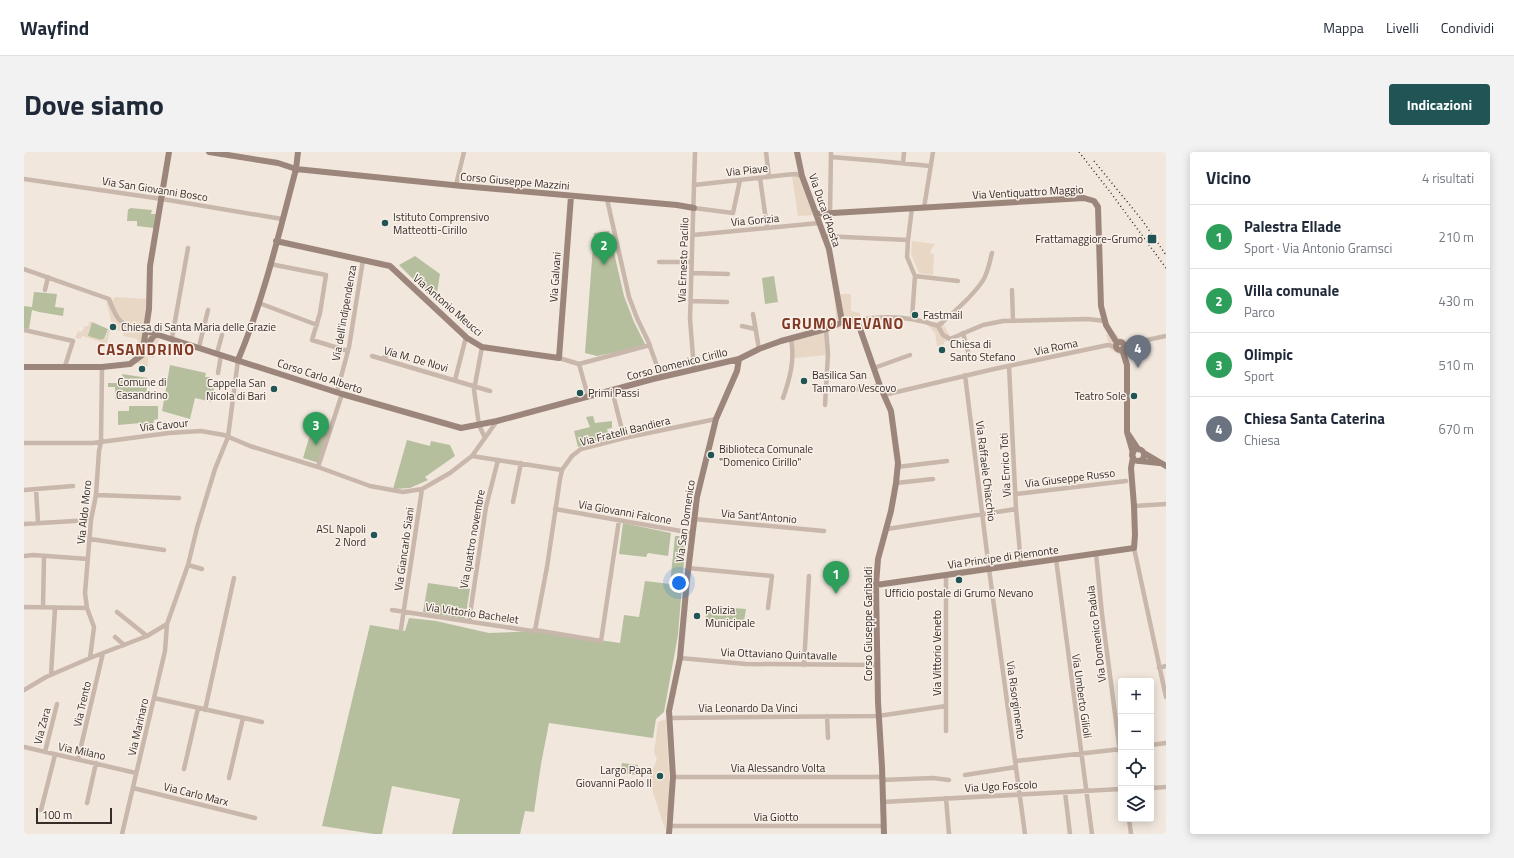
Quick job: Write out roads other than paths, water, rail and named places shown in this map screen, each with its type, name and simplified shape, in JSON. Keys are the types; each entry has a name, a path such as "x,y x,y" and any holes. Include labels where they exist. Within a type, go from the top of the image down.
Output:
{"street":[{"path":"24,367 102,367 130,364 142,355 149,309 150,266 169,152"},
{"name":"Corso Giuseppe Mazzini","path":"209,152 278,164 296,169 607,199 732,213 740,180"},
{"path":"238,360 250,332 259,303 296,169 298,152"},
{"path":"456,185 464,152"},
{"name":"Via Ernesto Pacilio","path":"694,369 690,318 695,152"},
{"path":"766,152 769,177"},
{"name":"Via Duca d'Aosta","path":"797,152 802,176 829,249 839,323"},
{"path":"903,163 904,152"},
{"path":"924,208 933,152"},
{"path":"830,213 831,155 930,166"},
{"name":"Via Piave","path":"694,185 796,174 802,176"},
{"path":"760,178 767,227"},
{"name":"Via San Giovanni Bosco","path":"24,179 162,199 282,219"},
{"name":"Via Galvani","path":"559,358 571,196"},
{"name":"Via Ventiquattro Maggio","path":"816,214 1084,198 1094,201 1098,206 1101,306 1105,321 1120,346 1127,365 1127,432 1136,458"},
{"path":"607,199 629,297 650,346 661,377"},
{"path":"912,208 907,257 915,276 912,318"},
{"name":"Via Gorizia","path":"693,235 819,223"},
{"path":"823,236 908,240"},
{"name":"Via Antonio Meucci","path":"276,242 390,266 466,337 482,347 559,358 579,364"},
{"path":"172,338 188,248"},
{"path":"938,326 961,306 981,284 986,274 992,253"},
{"name":"Via dell'indipendenza","path":"318,468 339,393 348,351 363,260"},
{"path":"659,262 692,262"},
{"path":"270,264 326,275 317,325 312,340 348,351"},
{"path":"24,269 109,299 115,316 122,324 146,331"},
{"path":"692,273 728,274"},
{"path":"915,276 958,281"},
{"path":"45,290 48,277"},
{"path":"1012,290 1013,321"},
{"path":"691,301 727,302"},
{"path":"259,303 317,325"},
{"path":"199,347 208,310"},
{"path":"754,314 759,349"},
{"path":"854,321 874,317 912,318 938,326 943,336 950,339 983,325 1013,321 1097,319 1105,321"},
{"name":"Corso Domenico Cirillo","path":"498,420 661,377 740,359 759,349 791,338 826,329 839,323 854,321"},
{"name":"Corso Giuseppe Garibaldi","path":"854,321 891,411 897,467 896,483 887,529 878,558 876,585 878,665 877,716 882,778 884,834"},
{"path":"742,326 755,329"},
{"path":"825,404 828,354 826,329"},
{"path":"24,330 73,340 65,366"},
{"name":"Corso Carlo Alberto","path":"146,331 172,338 339,393 455,427 466,428 498,420"},
{"path":"144,349 156,333"},
{"path":"963,333 970,359"},
{"path":"218,373 222,335"},
{"name":"Via Roma","path":"884,395 965,375 1108,345 1120,346 1166,336"},
{"name":"Via M. De Novi","path":"455,380 466,337"},
{"path":"783,398 793,365 791,338"},
{"path":"588,396 579,364 650,346"},
{"path":"482,347 474,390 479,425 485,438"},
{"path":"382,359 393,351"},
{"path":"874,368 910,355"},
{"name":"Via M. De Novi","path":"372,356 474,386"},
{"name":"Via San Domenico","path":"669,834 673,777 669,718 671,701 682,658 688,568 694,519 702,471 716,420 737,371 740,359"},
{"name":"Via Marinaro","path":"122,834 165,651 167,624 188,565 197,528 215,469 228,437 238,360"},
{"name":"Via Enrico Toti","path":"1009,366 1016,509 1021,564"},
{"name":"Via Aldo Moro","path":"90,658 94,627 87,608 85,593 101,442 102,367"},
{"name":"Via Raffaele Chiacchio","path":"965,375 989,569"},
{"path":"474,386 490,391"},
{"path":"826,388 843,390 880,386"},
{"path":"612,390 624,438"},
{"path":"422,489 450,473 472,456 498,420"},
{"name":"Via Fratelli Bandiera","path":"536,629 547,567 554,509 562,470 572,456 581,449 624,438 716,420"},
{"name":"Via Cavour","path":"24,443 101,442 189,431 201,431 228,437 382,489 403,492 422,489"},
{"path":"1127,432 1138,449 1142,450 1144,453 1164,465"},
{"path":"1138,449 1135,450 1136,458 1131,468 1134,506 1134,548 1166,695"},
{"path":"1136,458 1143,458 1144,453"},
{"path":"472,456 562,470"},
{"path":"1136,458 1164,465"},
{"name":"Via quattro novembre","path":"469,621 486,507 498,460"},
{"path":"897,467 947,461"},
{"path":"513,502 521,463"},
{"path":"896,483 933,479"},
{"name":"Via Giuseppe Russo","path":"1016,494 1126,481"},
{"path":"24,490 73,486"},
{"path":"36,489 38,522"},
{"name":"Via Giancarlo Siani","path":"401,629 422,489"},
{"path":"96,495 179,498"},
{"path":"1134,506 1166,504"},
{"name":"Via Giovanni Falcone","path":"554,509 692,533"},
{"path":"887,529 1016,509"},
{"name":"Via Sant'Antonio","path":"694,519 824,531"},
{"path":"24,524 92,520"},
{"name":"Via Vittorio Bachelet","path":"392,610 532,631 536,629 601,641 619,520"},
{"path":"90,539 164,550"},
{"name":"Via Principe di Piemonte","path":"876,585 1134,548"},
{"name":"Via Domenico Padula","path":"1096,553 1102,614 1118,734"},
{"path":"24,556 32,555 88,559"},
{"path":"42,607 44,557"},
{"name":"Via Umberto Gilioli","path":"1056,560 1092,834"},
{"path":"188,565 202,569"},
{"path":"688,568 772,576 768,608"},
{"name":"Via Risorgimento","path":"989,569 1025,834"},
{"name":"Via Vittorio Veneto","path":"946,575 946,731"},
{"path":"804,665 809,576"},
{"path":"205,710 234,578"},
{"path":"24,606 87,608"},
{"path":"51,675 55,608"},
{"path":"117,612 147,636"},
{"path":"24,690 51,675 147,636 167,624"},
{"path":"115,637 124,645"},
{"name":"Via Trento","path":"78,759 103,653"},
{"name":"Via Ottaviano Quintavalle","path":"682,658 746,664 878,665"},
{"path":"1159,668 1166,666"},
{"path":"154,698 262,722"},
{"name":"Via Zara","path":"45,752 58,704"},
{"name":"Via Leonardo Da Vinci","path":"669,718 877,716 946,706"},
{"path":"184,769 198,708"},
{"path":"827,716 828,738"},
{"path":"229,778 243,718"},
{"path":"1154,745 1166,743"},
{"name":"Via Milano","path":"24,747 136,773"},
{"path":"1016,761 1118,749"},
{"path":"41,810 55,754"},
{"path":"87,803 96,763"},
{"path":"965,775 1016,767"},
{"name":"Via Alessandro Volta","path":"673,777 933,778 949,780"},
{"path":"1154,788 1166,787"},
{"name":"Via Carlo Marx","path":"133,788 255,818"},
{"name":"Via Ugo Foscolo","path":"883,802 1118,789"},
{"path":"1065,792 1070,834"},
{"path":"946,798 949,834"},
{"path":"1129,822 1131,834"},
{"name":"Via Giotto","path":"670,826 883,826"}],"railway":[{"path":"1079,152 1166,268"},
{"path":"1094,161 1142,220 1166,255"}],"place":[{"name":"Istituto Comprensivo Matteotti-Cirillo","path":"385,223"},
{"name":"Frattamaggiore-Grumo","path":"1152,239"},
{"name":"Villa comunale","path":"604,265"},
{"name":"Fastmail","path":"915,315"},
{"name":"Chiesa di Santa Maria delle Grazie","path":"113,327"},
{"name":"Chiesa di Santo Stefano","path":"942,350"},
{"name":"Chiesa Santa Caterina","path":"1138,368"},
{"name":"Comune di Casandrino","path":"142,369"},
{"name":"Basilica San Tammaro Vescovo","path":"804,381"},
{"name":"Cappella San Nicola di Bari","path":"274,389"},
{"name":"Primi Passi","path":"580,393"},
{"name":"Teatro Sole","path":"1134,396"},
{"name":"Olimpic","path":"316,445"},
{"name":"Biblioteca Comunale \"Domenico Cirillo\"","path":"711,455"},
{"name":"ASL Napoli 2 Nord","path":"374,535"},
{"name":"Ufficio postale di Grumo Nevano","path":"959,580"},
{"name":"Palestra Ellade","path":"836,594"},
{"name":"Polizia Municipale","path":"697,616"},
{"name":"Largo Papa Giovanni Paolo II","path":"660,776"}],"district":[{"name":"GRUMO NEVANO","path":"843,324"},
{"name":"CASANDRINO","path":"146,350"}]}
